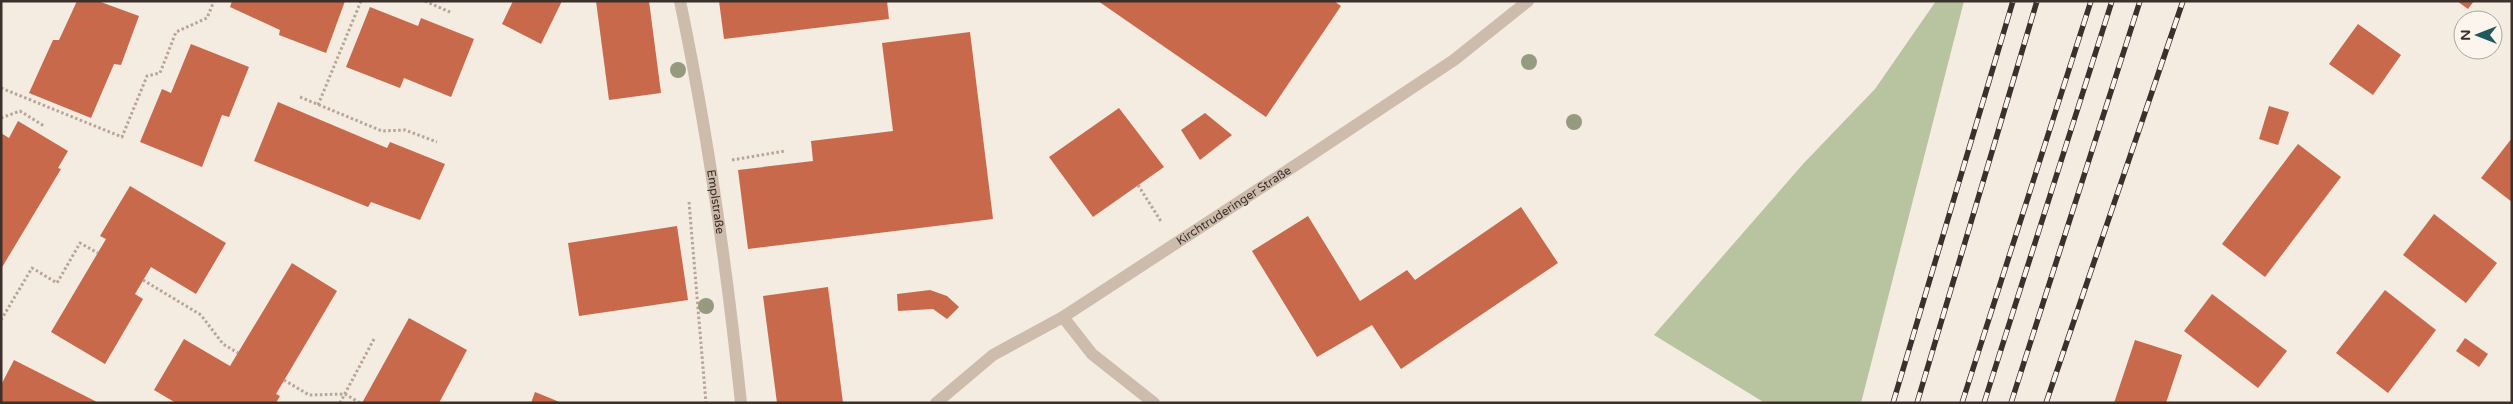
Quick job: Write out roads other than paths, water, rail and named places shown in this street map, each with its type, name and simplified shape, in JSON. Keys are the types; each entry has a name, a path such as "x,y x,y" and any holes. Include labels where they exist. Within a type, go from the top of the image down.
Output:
{"street":[{"name":"Emplstraße","path":"680,1 702,111 731,308 742,403"},
{"name":"Kirchtruderinger Straße","path":"936,403 993,355 1063,317 1454,60 1528,1"},
{"path":"1063,317 1092,354 1154,403"}],"railway":[{"path":"1893,403 2013,1"},
{"path":"1917,403 2037,1"},
{"path":"1962,403 2091,1"},
{"path":"1984,403 2112,1"},
{"path":"2011,403 2140,1"},
{"path":"2046,403 2183,1"}]}
